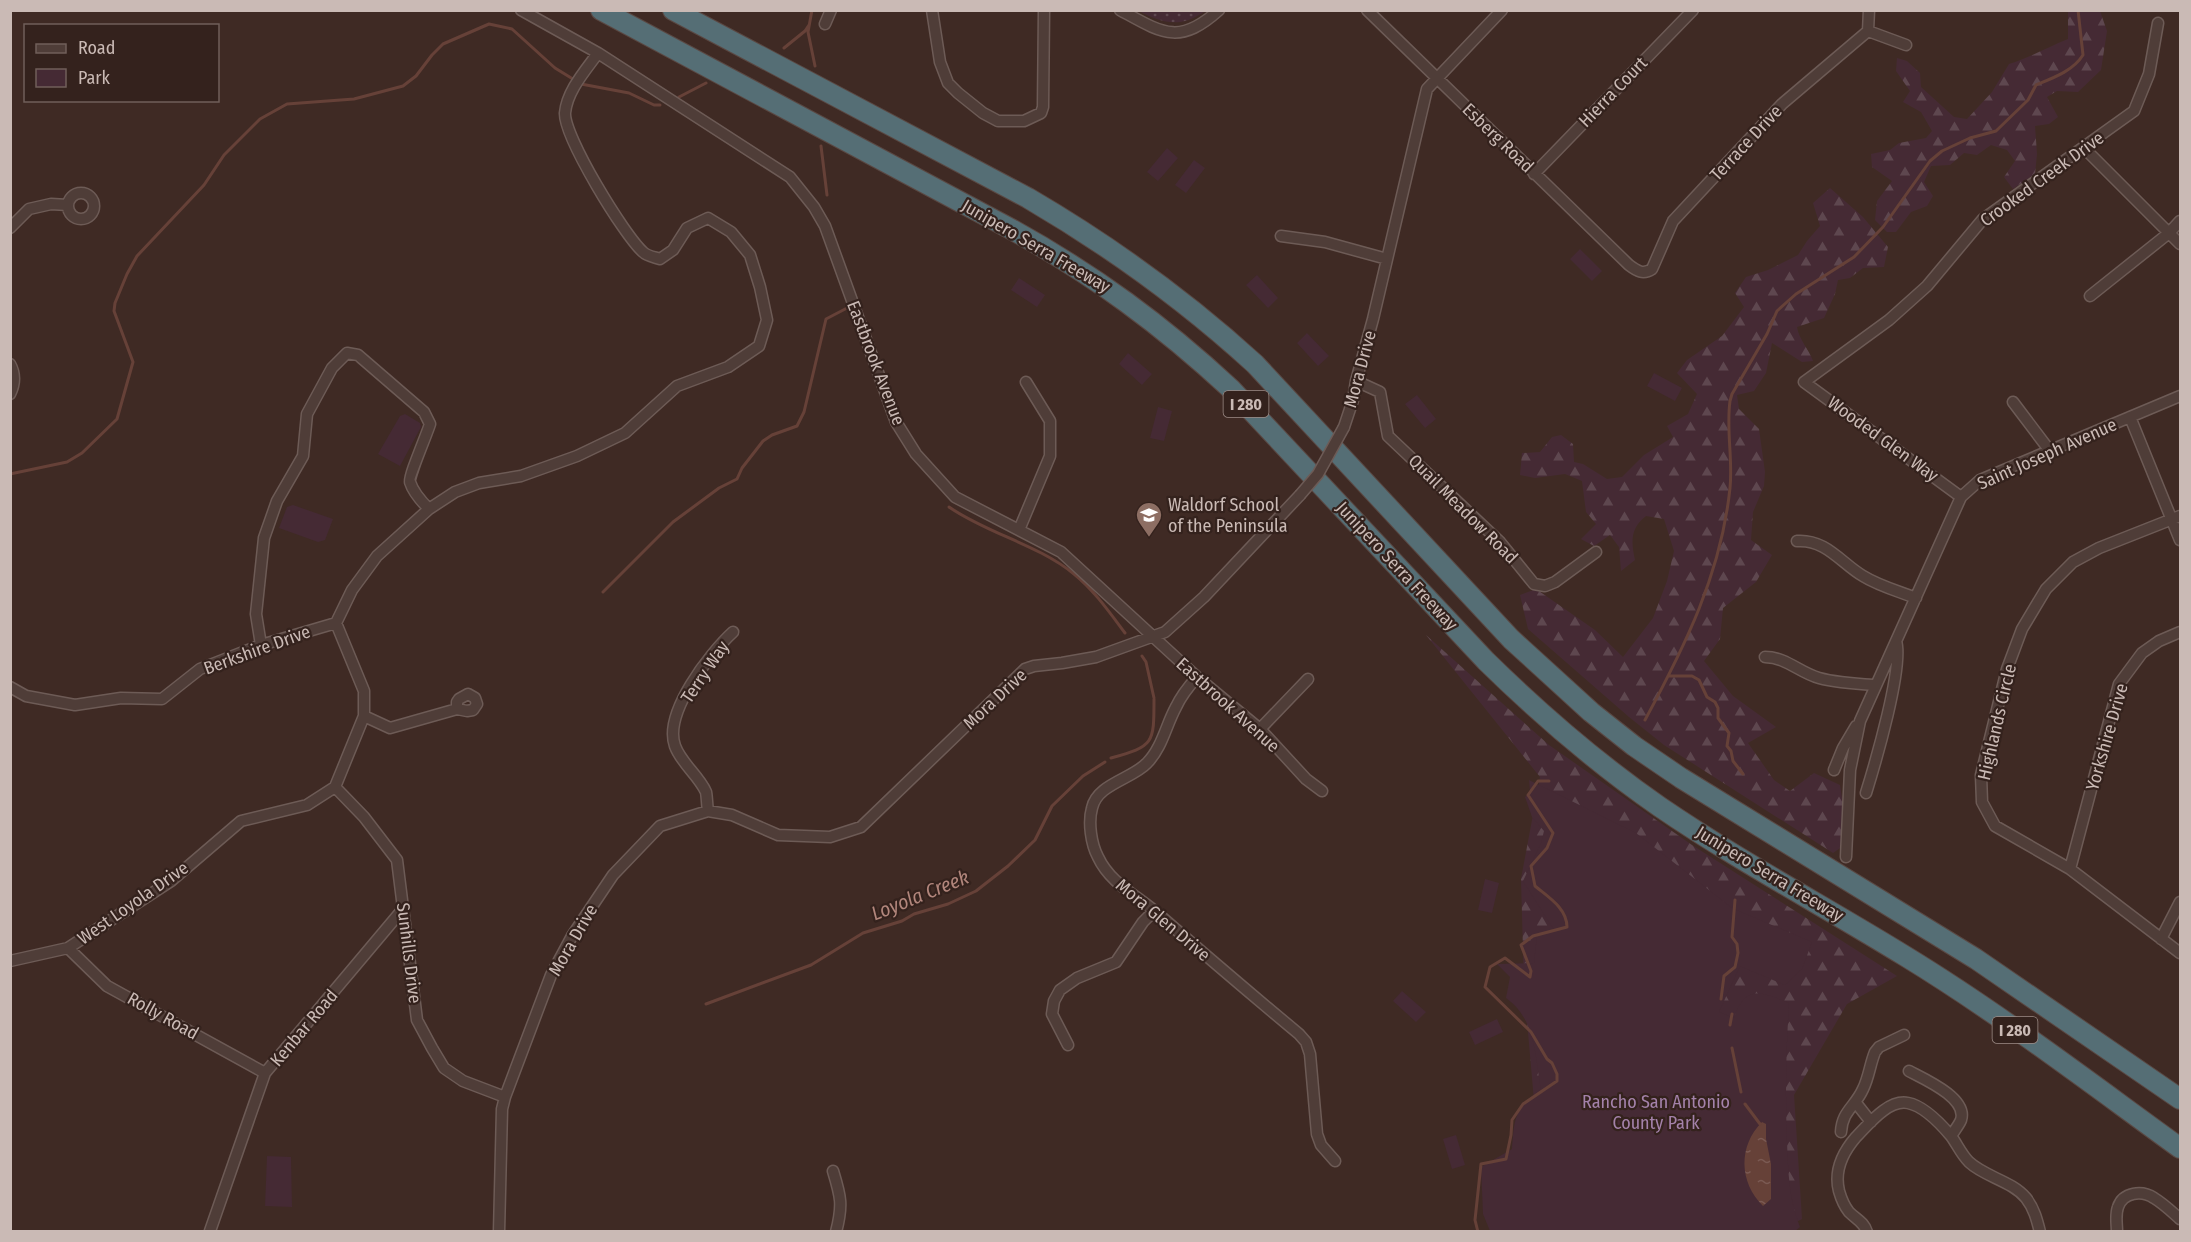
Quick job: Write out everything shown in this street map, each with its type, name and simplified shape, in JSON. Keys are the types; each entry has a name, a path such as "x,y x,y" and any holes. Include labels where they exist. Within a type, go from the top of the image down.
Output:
{"highway":[{"name":"Junipero Serra Freeway","path":"601,10 1021,234 1077,267 1138,309 1189,350 1231,389 1272,430 1486,662 1530,704 1593,756 1661,807 1952,987 2181,1148"},
{"name":"Junipero Serra Freeway","path":"674,10 1028,198 1076,226 1169,290 1256,364 1511,639 1552,679 1591,712 1653,759 1734,812 2014,984 2181,1099"}],"street":[{"name":"Eastbrook Avenue","path":"521,10 598,53 790,177 814,207 825,226 896,422 916,454 955,497 1061,552 1152,637 1260,729 1306,779 1322,791"},
{"path":"825,24 831,10"},
{"path":"932,10 937,51 948,83 990,117 1012,122 1033,118 1041,113 1043,107 1044,10"},
{"path":"1120,10 1168,33 1191,30 1219,10"},
{"name":"Esberg Road","path":"1367,10 1629,265"},
{"name":"Mora Drive","path":"499,1232 500,1131 505,1097 552,975 572,936 592,905 614,875 660,826 708,810 732,815 778,835 830,837 861,827 1025,669 1096,657 1171,628 1204,597 1318,474 1344,427 1353,400 1427,89 1502,10"},
{"name":"Hierra Court","path":"1534,174 1693,10"},
{"path":"1869,10 1868,31 1906,45"},
{"name":"Crooked Creek Drive","path":"1804,382 1889,320 1927,286 1983,219 2134,111 2149,75 2158,22"},
{"name":"Terrace Drive","path":"1629,265 1638,271 1648,272 1652,269 1673,221 1782,104 1868,31"},
{"path":"335,787 364,716 364,691 336,623 352,590 377,556 429,509 455,492 479,483 521,476 577,456 625,433 677,386 728,367 759,346 766,320 760,287 750,255 731,232 708,218 687,228 673,250 660,259 645,254 634,242 604,197 571,137 565,114 570,93 598,53"},
{"path":"2084,148 2181,244"},
{"path":"10,228 29,209 51,204 68,205"},
{"path":"2090,296 2181,221"},
{"path":"1281,236 1325,242 1387,259"},
{"path":"261,645 256,614 264,538 277,501 303,456 307,414 332,368 347,353 358,355 424,412 430,424 422,450 409,475 409,481 429,509"},
{"path":"10,364 15,372 15,380 10,394"},
{"name":"Quail Meadow Road","path":"1356,381 1380,392 1388,436 1500,542 1534,584 1545,586 1555,582 1596,552"},
{"path":"1019,530 1050,456 1050,421 1026,382"},
{"name":"Wooded Glen Way","path":"1804,382 1961,497"},
{"name":"Saint Joseph Avenue","path":"1846,857 1850,770 1860,721 1961,497 1980,480 2181,396"},
{"path":"2013,402 2050,451"},
{"path":"2130,417 2176,518 2181,540"},
{"name":"Highlands Circle","path":"2176,518 2099,548 2073,562 2046,589 2022,629 2007,669 1981,775 1982,802 1995,826 2070,869 2181,953"},
{"path":"1797,541 1820,544 1873,582 1916,597"},
{"name":"Berkshire Drive","path":"10,687 26,696 75,705 121,698 162,699 200,669 261,645 336,623"},
{"name":"Terry Way","path":"708,810 706,792 675,747 672,731 684,697 717,648 733,632"},
{"name":"Yorkshire Drive","path":"2070,869 2119,684 2142,653 2160,641 2181,632"},
{"name":"Saint Joseph Avenue","path":"1866,793 1893,683 1898,655 1896,641"},
{"path":"1766,657 1778,658 1818,678 1847,683 1876,684"},
{"name":"Mora Glen Drive","path":"1197,677 1176,706 1153,756 1139,770 1106,789 1096,798 1092,808 1091,829 1098,857 1119,884 1154,911 1306,1042 1310,1054 1317,1134 1321,1145 1335,1161"},
{"path":"1260,729 1308,679"},
{"path":"364,716 390,728 457,709"},
{"path":"1834,770 1843,748 1860,721"},
{"name":"Sunhills Drive","path":"335,787 364,817 397,860 417,1020 432,1048 444,1068 463,1081 505,1097"},
{"name":"West Loyola Drive","path":"10,961 68,948 171,881 241,821 307,805 335,787"},
{"path":"2161,939 2181,902"},
{"name":"Kenbar Road","path":"210,1231 266,1073 403,909"},
{"path":"1068,1044 1052,1014 1058,993 1077,978 1116,962 1143,922 1154,911"},
{"name":"Rolly Road","path":"68,948 107,986 266,1073"},
{"path":"1841,1132 1844,1115 1856,1103 1869,1074 1875,1052 1879,1047 1904,1035"},
{"path":"1909,1071 1950,1096 1959,1107 1961,1120 1951,1136"},
{"path":"1856,1103 1871,1122"},
{"path":"1867,1232 1866,1226 1849,1211 1843,1200 1839,1191 1838,1175 1847,1148 1871,1122 1891,1106 1908,1103 1930,1115 1951,1136 1962,1154 1976,1168 2025,1196 2032,1207 2040,1232"},
{"path":"833,1171 841,1197 842,1212 836,1232"},
{"path":"2117,1232 2118,1206 2122,1200 2133,1193 2153,1197 2181,1220"}],"green space":[{"path":"1139,11 1205,11 1188,20 1172,22 1156,19"},
{"path":"2068,11 2100,11 2107,31 2101,70 2078,92 2057,91 2047,97 2058,117 2049,124 2035,126 2037,154 2035,174 2013,189 2004,177 2015,161 2007,150 1991,145 1977,155 1964,153 1950,165 1931,166 1924,182 1933,196 1927,206 1911,212 1896,232 1887,232 1875,220 1877,201 1892,181 1872,167 1871,154 1890,150 1899,143 1926,138 1932,131 1921,112 1903,102 1910,91 1896,71 1897,58 1907,61 1920,73 1921,87 1954,117 1967,119 1992,92 2009,64 2068,39"},
{"path":"1167,148 1178,158 1158,181 1147,172"},
{"path":"1194,160 1205,168 1186,193 1175,185"},
{"path":"1830,188 1863,217 1888,247 1884,267 1863,268 1850,278 1838,280 1835,294 1824,318 1797,327 1813,361 1802,362 1772,343 1766,373 1754,391 1737,395 1739,409 1759,429 1765,472 1764,486 1753,512 1751,540 1772,555 1756,582 1723,608 1720,639 1704,661 1733,696 1776,727 1748,743 1774,780 1790,791 1814,773 1840,785 1844,811 1843,846 1833,853 1664,745 1629,717 1528,629 1520,595 1536,589 1595,630 1623,657 1653,618 1667,581 1674,551 1664,519 1646,516 1637,525 1633,536 1635,560 1621,571 1619,547 1610,535 1594,546 1581,539 1596,524 1586,512 1582,481 1565,474 1535,478 1520,475 1522,453 1540,452 1552,437 1561,435 1573,444 1574,462 1583,464 1607,479 1622,477 1644,455 1673,437 1667,426 1688,414 1697,394 1677,373 1687,360 1722,336 1744,307 1735,293 1746,277 1768,270 1798,255 1820,226 1813,203"},
{"path":"1580,249 1602,271 1592,281 1570,259"},
{"path":"1257,275 1278,298 1268,308 1246,285"},
{"path":"1019,278 1045,295 1037,307 1011,290"},
{"path":"1307,333 1329,356 1318,366 1297,343"},
{"path":"1128,353 1152,374 1142,385 1119,364"},
{"path":"1654,373 1682,388 1675,401 1647,386"},
{"path":"1417,395 1436,419 1425,428 1405,404"},
{"path":"1158,407 1172,411 1164,441 1150,438"},
{"path":"405,414 420,423 421,427 400,466 378,454 400,416"},
{"path":"293,505 333,519 325,540 318,542 279,528 287,507"},
{"name":"Rancho San Antonio County Park","path":"1426,635 1549,745 1692,845 1897,976 1847,1004 1794,1095 1802,1219 1777,1232 1537,1135 1524,986 1521,879 1540,777"},
{"name":"Rancho San Antonio County Park","path":"1529,780 1636,833 1732,908 1812,942 1802,969 1785,985 1740,966 1719,1012 1734,1018 1743,1000 1749,995 1756,994 1771,996 1789,1003 1786,1124 1791,1196 1800,1227 1794,1232 1490,1231 1483,1214 1481,1167 1512,1149 1518,1114 1526,1102 1541,1089 1529,1028 1516,1007 1506,998 1510,977 1497,964 1534,963 1537,935 1554,930 1523,881 1541,843 1544,831 1532,817 1525,797 1530,792"},
{"path":"1485,879 1499,883 1492,913 1478,910"},
{"path":"1402,991 1426,1012 1416,1022 1393,1001"},
{"path":"1497,1019 1503,1032 1475,1045 1469,1032"},
{"path":"1456,1135 1465,1165 1452,1169 1443,1139"},
{"path":"267,1156 291,1157 292,1207 265,1206"}],"water":[{"path":"1762,1122 1766,1124 1766,1139 1771,1164 1771,1199 1763,1206 1749,1186 1744,1164 1749,1142"}],"waterway":[{"name":"Loyola Creek","path":"812,10 808,32 815,66"},
{"path":"1645,720 1674,665 1710,580 1719,550 1730,488 1730,401 1777,311 1796,294 1854,257 1883,227 1930,161 1942,151 1970,138 1996,131 2028,100 2036,85 2062,73 2079,61 2083,55 2078,10"},
{"path":"10,474 67,462 82,453 117,419 133,362 114,311 127,274 137,256 204,185 224,155 260,119 287,104 354,99 403,86 416,76 443,44 489,24 512,29 555,68 581,84 629,93 654,105 660,105"},
{"path":"784,48 809,25"},
{"path":"679,97 706,83"},
{"name":"Loyola Creek","path":"821,146 827,195"},
{"path":"603,592 673,522 719,488 737,479 742,468 763,441 772,435 797,426 804,412 826,319 849,307"},
{"name":"Loyola Creek","path":"949,507 980,525 1044,555 1074,574 1101,602 1125,633"},
{"name":"Loyola Creek","path":"1142,656 1146,662 1154,698"},
{"path":"1669,676 1692,676 1699,680 1707,697 1715,702 1718,708 1718,718 1729,733 1727,746 1731,751 1733,761 1743,774"},
{"name":"Loyola Creek","path":"1111,758 1136,750 1149,741 1153,726 1154,699"},
{"name":"Loyola Creek","path":"706,1004 811,965 863,933 948,904 976,891 1008,866 1035,840 1052,806 1083,776 1105,762"},
{"path":"1478,1232 1475,1220 1481,1164 1506,1159 1512,1120 1523,1104 1557,1081 1557,1074 1552,1063 1547,1059 1531,1032 1485,987 1490,967 1505,958 1530,977 1531,971 1521,945 1533,936 1567,927 1564,914 1535,886 1531,866 1547,848 1553,833 1528,795 1538,781 1549,781"},
{"path":"1721,999 1724,976 1735,967 1738,953 1737,944 1732,937 1735,900"},
{"path":"1730,1025 1732,1014"},
{"path":"1732,1048 1741,1092"},
{"path":"1745,1104 1760,1124"}],"place":[{"name":"Waldorf School of the Peninsula","path":"1149,538"}]}
